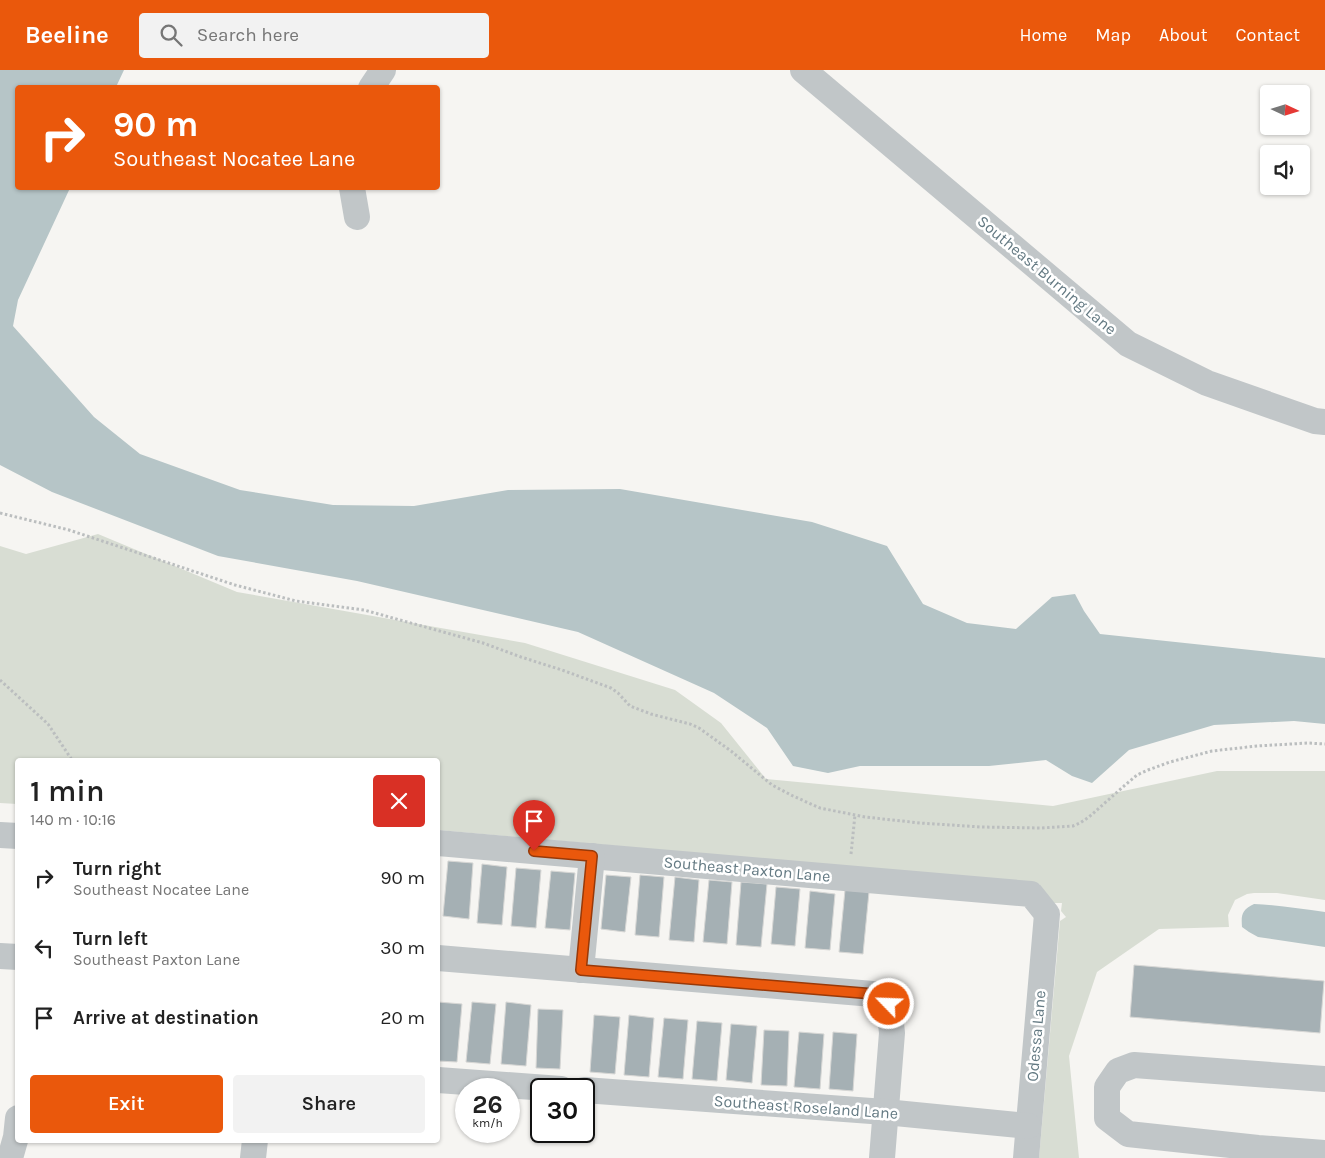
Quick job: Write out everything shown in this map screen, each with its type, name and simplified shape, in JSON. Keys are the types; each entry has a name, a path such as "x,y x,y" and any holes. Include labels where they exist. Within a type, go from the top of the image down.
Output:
{"street":[{"path":"374,85 383,70"},
{"name":"Southeast Burning Lane","path":"803,70 1128,344 1207,383 1315,421 1325,422"},
{"path":"352,190 357,217"},
{"path":"0,835 15,836"},
{"name":"Southeast Paxton Lane","path":"440,843 1031,894 1047,914"},
{"path":"581,970 592,856"},
{"name":"Odessa Lane","path":"1026,1158 1047,914"},
{"path":"0,956 15,957"},
{"path":"440,958 874,994 889,1004 892,1033 882,1158"},
{"path":"1325,1079 1134,1066 1118,1071 1107,1087 1107,1118 1128,1134 1258,1148 1325,1152"},
{"path":"440,1080 530,1087"},
{"name":"Southeast Roseland Lane","path":"595,1091 886,1112 1028,1126"},
{"path":"0,1154 11,1158 15,1141"},
{"path":"253,1158 255,1143"}],"path":[{"path":"0,513 76,532 235,585 296,601 364,610 483,643 562,670 611,688 630,706 699,728 731,751 772,785 793,796 820,808 855,815 920,824 1041,828 1073,826 1080,824 1089,817 1137,775 1170,762 1212,752 1257,746 1325,744"},
{"path":"0,680 48,724 71,758"},
{"path":"849,878 855,815"}],"shaded area":[{"path":"0,70 124,70 117,85 15,85 15,190 69,190 18,300 13,326 94,417 140,454 240,490 333,505 414,506 508,490 620,489 812,522 887,546 923,604 967,623 1016,629 1052,597 1075,594 1100,634 1325,658 1325,724 1294,721 1214,725 1129,750 1092,783 1072,776 1046,760 989,766 860,766 828,773 793,766 767,728 714,693 578,632 357,581 218,556 52,492 0,465"},
{"path":"98,534 237,592 525,643 675,690 721,723 766,779 1053,806 1217,771 1325,771 1325,900 1277,893 1247,894 1235,900 1228,915 1229,927 1159,929 1097,972 1069,1056 1079,1158 1039,1158 1060,921 1066,917 1061,911 1062,903 1054,903 1040,887 1040,884 440,830 440,758 15,758 15,804 0,803 0,546 26,554"},
{"path":"1254,904 1325,912 1325,947 1258,937 1249,932 1242,927 1242,916 1247,908"}],"building":[{"path":"448,861 473,863 469,919 443,916"},
{"path":"482,864 507,867 502,925 477,923"},
{"path":"516,868 541,870 536,928 511,926"},
{"path":"551,871 575,873 570,930 545,928"},
{"path":"606,875 631,877 625,932 601,929"},
{"path":"640,875 664,877 659,937 635,935"},
{"path":"675,877 699,880 694,942 669,940"},
{"path":"709,880 732,882 727,944 703,942"},
{"path":"741,882 767,884 761,947 736,945"},
{"path":"776,887 800,889 795,946 771,944"},
{"path":"845,890 869,892 863,954 839,952"},
{"path":"810,891 835,894 830,950 805,948"},
{"path":"1134,965 1324,981 1320,1033 1130,1017"},
{"path":"440,1002 462,1004 457,1062 440,1061"},
{"path":"472,1002 496,1004 490,1064 466,1062"},
{"path":"506,1002 531,1005 526,1066 501,1064"},
{"path":"538,1009 563,1010 560,1069 536,1068"},
{"path":"594,1015 620,1017 615,1074 590,1072"},
{"path":"629,1015 654,1018 649,1077 624,1075"},
{"path":"664,1018 688,1020 683,1079 658,1077"},
{"path":"697,1021 722,1023 717,1081 692,1079"},
{"path":"731,1024 757,1026 752,1083 726,1080"},
{"path":"764,1030 789,1031 787,1086 761,1085"},
{"path":"799,1032 824,1034 820,1089 794,1087"},
{"path":"833,1032 857,1034 853,1091 829,1089"}],"route":[{"path":"534,851 592,856 581,970 874,994 889,1004"}]}
